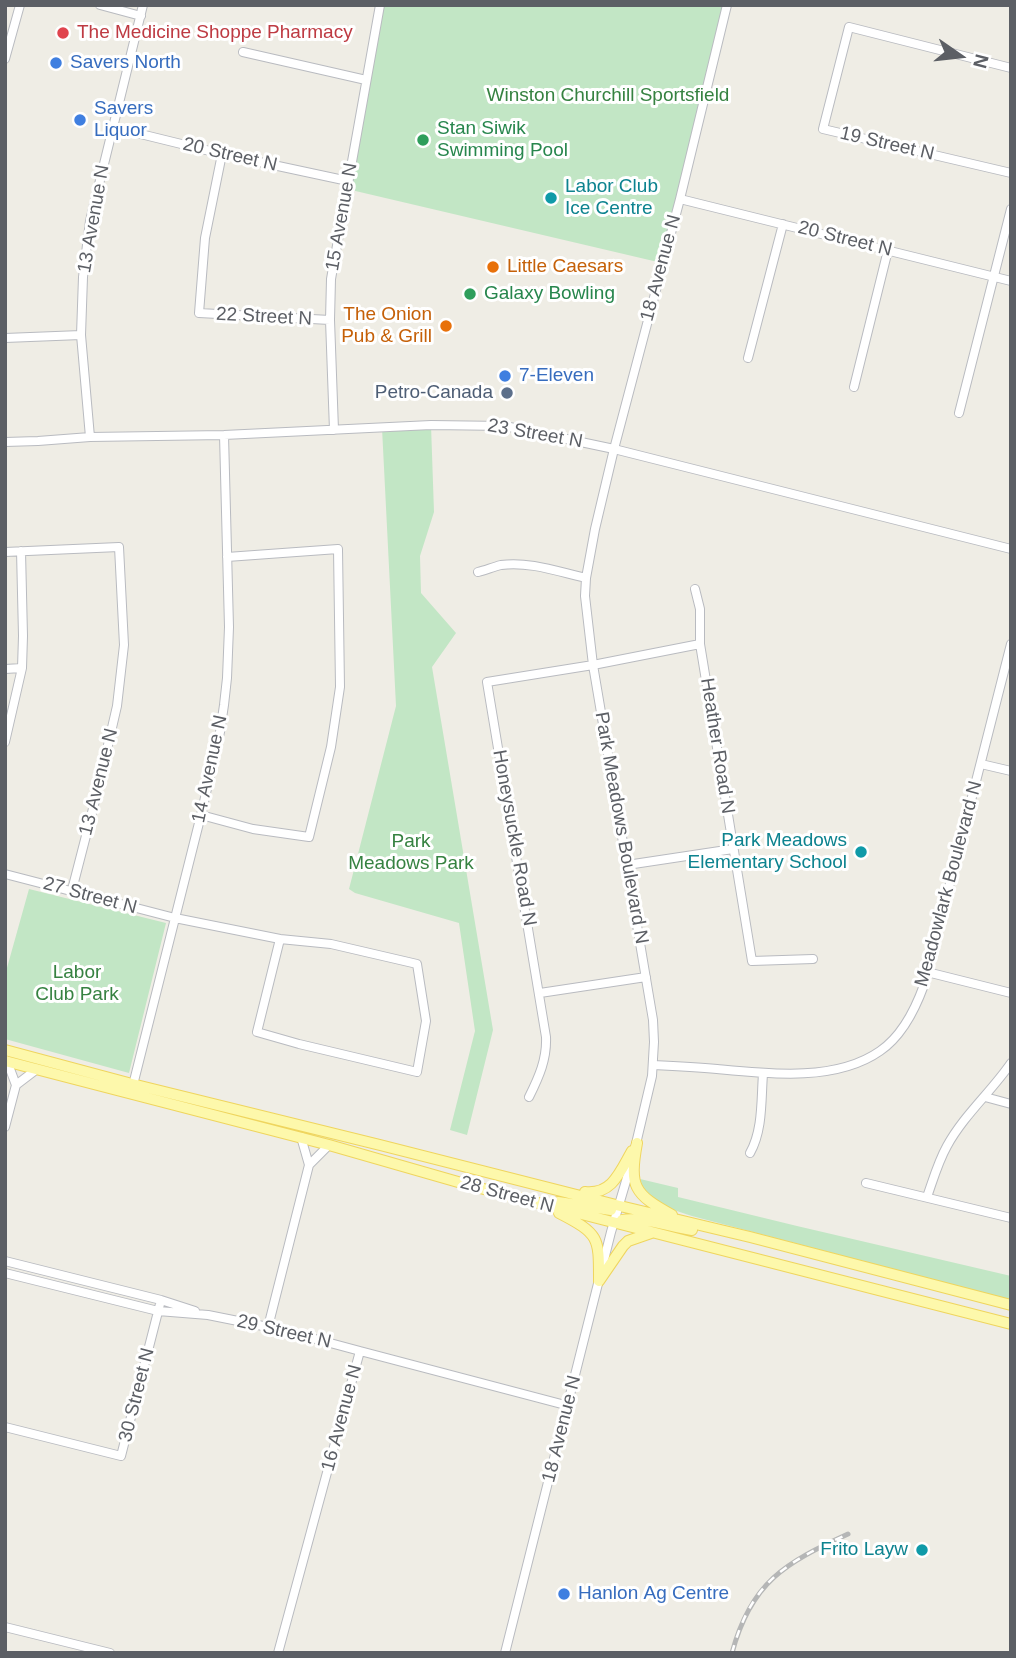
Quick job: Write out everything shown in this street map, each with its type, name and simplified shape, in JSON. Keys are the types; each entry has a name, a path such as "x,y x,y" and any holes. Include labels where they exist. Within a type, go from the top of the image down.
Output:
{"main road":[{"name":"28 Street N","path":"6,1057 132,1089 471,1186 1011,1324"},
{"name":"28 Street N","path":"6,1057 37,1069 380,1144 1011,1305"},
{"path":"558,1190 595,1193 606,1188 616,1179 637,1143"},
{"path":"637,1143 633,1164 637,1189 658,1207 685,1222"},
{"path":"471,1186 499,1188 556,1202 608,1210 620,1206"},
{"path":"540,1204 572,1220 592,1234 598,1243 599,1281"},
{"path":"615,1222 639,1220 750,1237"},
{"path":"599,1281 628,1241 654,1233"}],"street":[{"path":"5,60 20,5"},
{"path":"100,5 141,16"},
{"name":"13 Avenue N","path":"90,438 81,335 83,277 90,221 143,5"},
{"name":"15 Avenue N","path":"334,430 331,279 380,5"},
{"name":"18 Avenue N","path":"614,449 680,199 727,5"},
{"name":"19 Street N","path":"1011,68 849,27 823,129 1011,173"},
{"path":"243,52 366,80"},
{"name":"20 Street N","path":"112,127 348,181"},
{"name":"22 Street N","path":"222,154 205,238 199,313 330,320"},
{"name":"20 Street N","path":"680,199 1011,281"},
{"path":"960,413 1011,209"},
{"path":"748,358 783,224"},
{"path":"854,387 888,250"},
{"path":"5,338 81,335"},
{"name":"23 Street N","path":"5,442 489,425 522,429 614,449 1011,549"},
{"name":"14 Avenue N","path":"132,1089 220,732 227,678 229,627 224,435"},
{"name":"Park Meadows Boulevard N","path":"614,449 595,529 585,596 593,665 653,1020 650,1087 620,1206"},
{"name":"13 Avenue N","path":"21,551 119,547 124,645 120,686 72,890"},
{"path":"201,815 253,829 309,837 331,747 340,687 338,549 227,557"},
{"path":"5,552 21,551 23,636 22,668 5,742"},
{"path":"478,572 518,564 586,578"},
{"name":"Heather Road N","path":"695,589 699,609 700,644 752,961 813,960"},
{"path":"593,665 700,644"},
{"name":"Meadowlark Boulevard N","path":"653,1065 763,1074 826,1071 871,1057 882,1050 904,1026 919,998 928,972 1011,644"},
{"name":"Honeysuckle Road N","path":"529,1097 541,1071 547,1049 540,993 487,682 593,665"},
{"path":"5,669 22,668"},
{"path":"981,764 1011,771"},
{"path":"627,866 733,849"},
{"name":"27 Street N","path":"5,874 175,918 280,939 331,944 417,964 426,1021 417,1072 257,1032 280,939"},
{"path":"928,972 1011,993"},
{"path":"540,993 646,977"},
{"path":"5,1127 16,1085 6,1057"},
{"path":"927,1197 946,1147 1011,1063"},
{"path":"16,1085 37,1069"},
{"path":"750,1153 759,1131 763,1074"},
{"path":"985,1097 1011,1104"},
{"path":"268,1327 309,1165 301,1137"},
{"path":"309,1165 329,1145"},
{"path":"866,1183 1011,1218"},
{"name":"18 Avenue N","path":"505,1653 620,1206"},
{"path":"5,1261 161,1300 208,1315"},
{"path":"5,1273 158,1311 208,1315"},
{"name":"30 Street N","path":"5,1427 121,1456 161,1300"},
{"name":"29 Street N","path":"208,1315 268,1327 360,1351"},
{"name":"16 Avenue N","path":"278,1653 360,1351 569,1406"},
{"path":"5,1627 110,1653"}],"green space":[{"name":"Winston Churchill Sportsfield","path":"380,5 727,5 662,263 347,189"},
{"name":"Park Meadows Park","path":"431,425 434,512 420,556 421,593 456,633 432,667 493,1030 467,1135 450,1130 475,1031 459,923 349,889 396,706 382,428"},
{"name":"Labor Club Park","path":"29,889 166,923 129,1073 5,1039 5,975"},
{"path":"640,1179 678,1188 678,1197 1011,1276 1011,1300 692,1216 662,1206 652,1199 645,1192"}],"railway":[{"path":"732,1653 749,1609 760,1592 789,1566 848,1534"}],"place":[{"name":"The Medicine Shoppe Pharmacy","path":"63,33"},
{"name":"Savers North","path":"56,63"},
{"name":"Savers Liquor","path":"80,120"},
{"name":"Stan Siwik Swimming Pool","path":"423,140"},
{"name":"Labor Club Ice Centre","path":"551,198"},
{"name":"Little Caesars","path":"493,267"},
{"name":"Galaxy Bowling","path":"470,294"},
{"name":"The Onion Pub & Grill","path":"446,326"},
{"name":"7-Eleven","path":"505,376"},
{"name":"Petro-Canada","path":"507,393"},
{"name":"Park Meadows Elementary School","path":"861,852"},
{"name":"Frito Layw","path":"922,1550"},
{"name":"Hanlon Ag Centre","path":"564,1594"}]}
